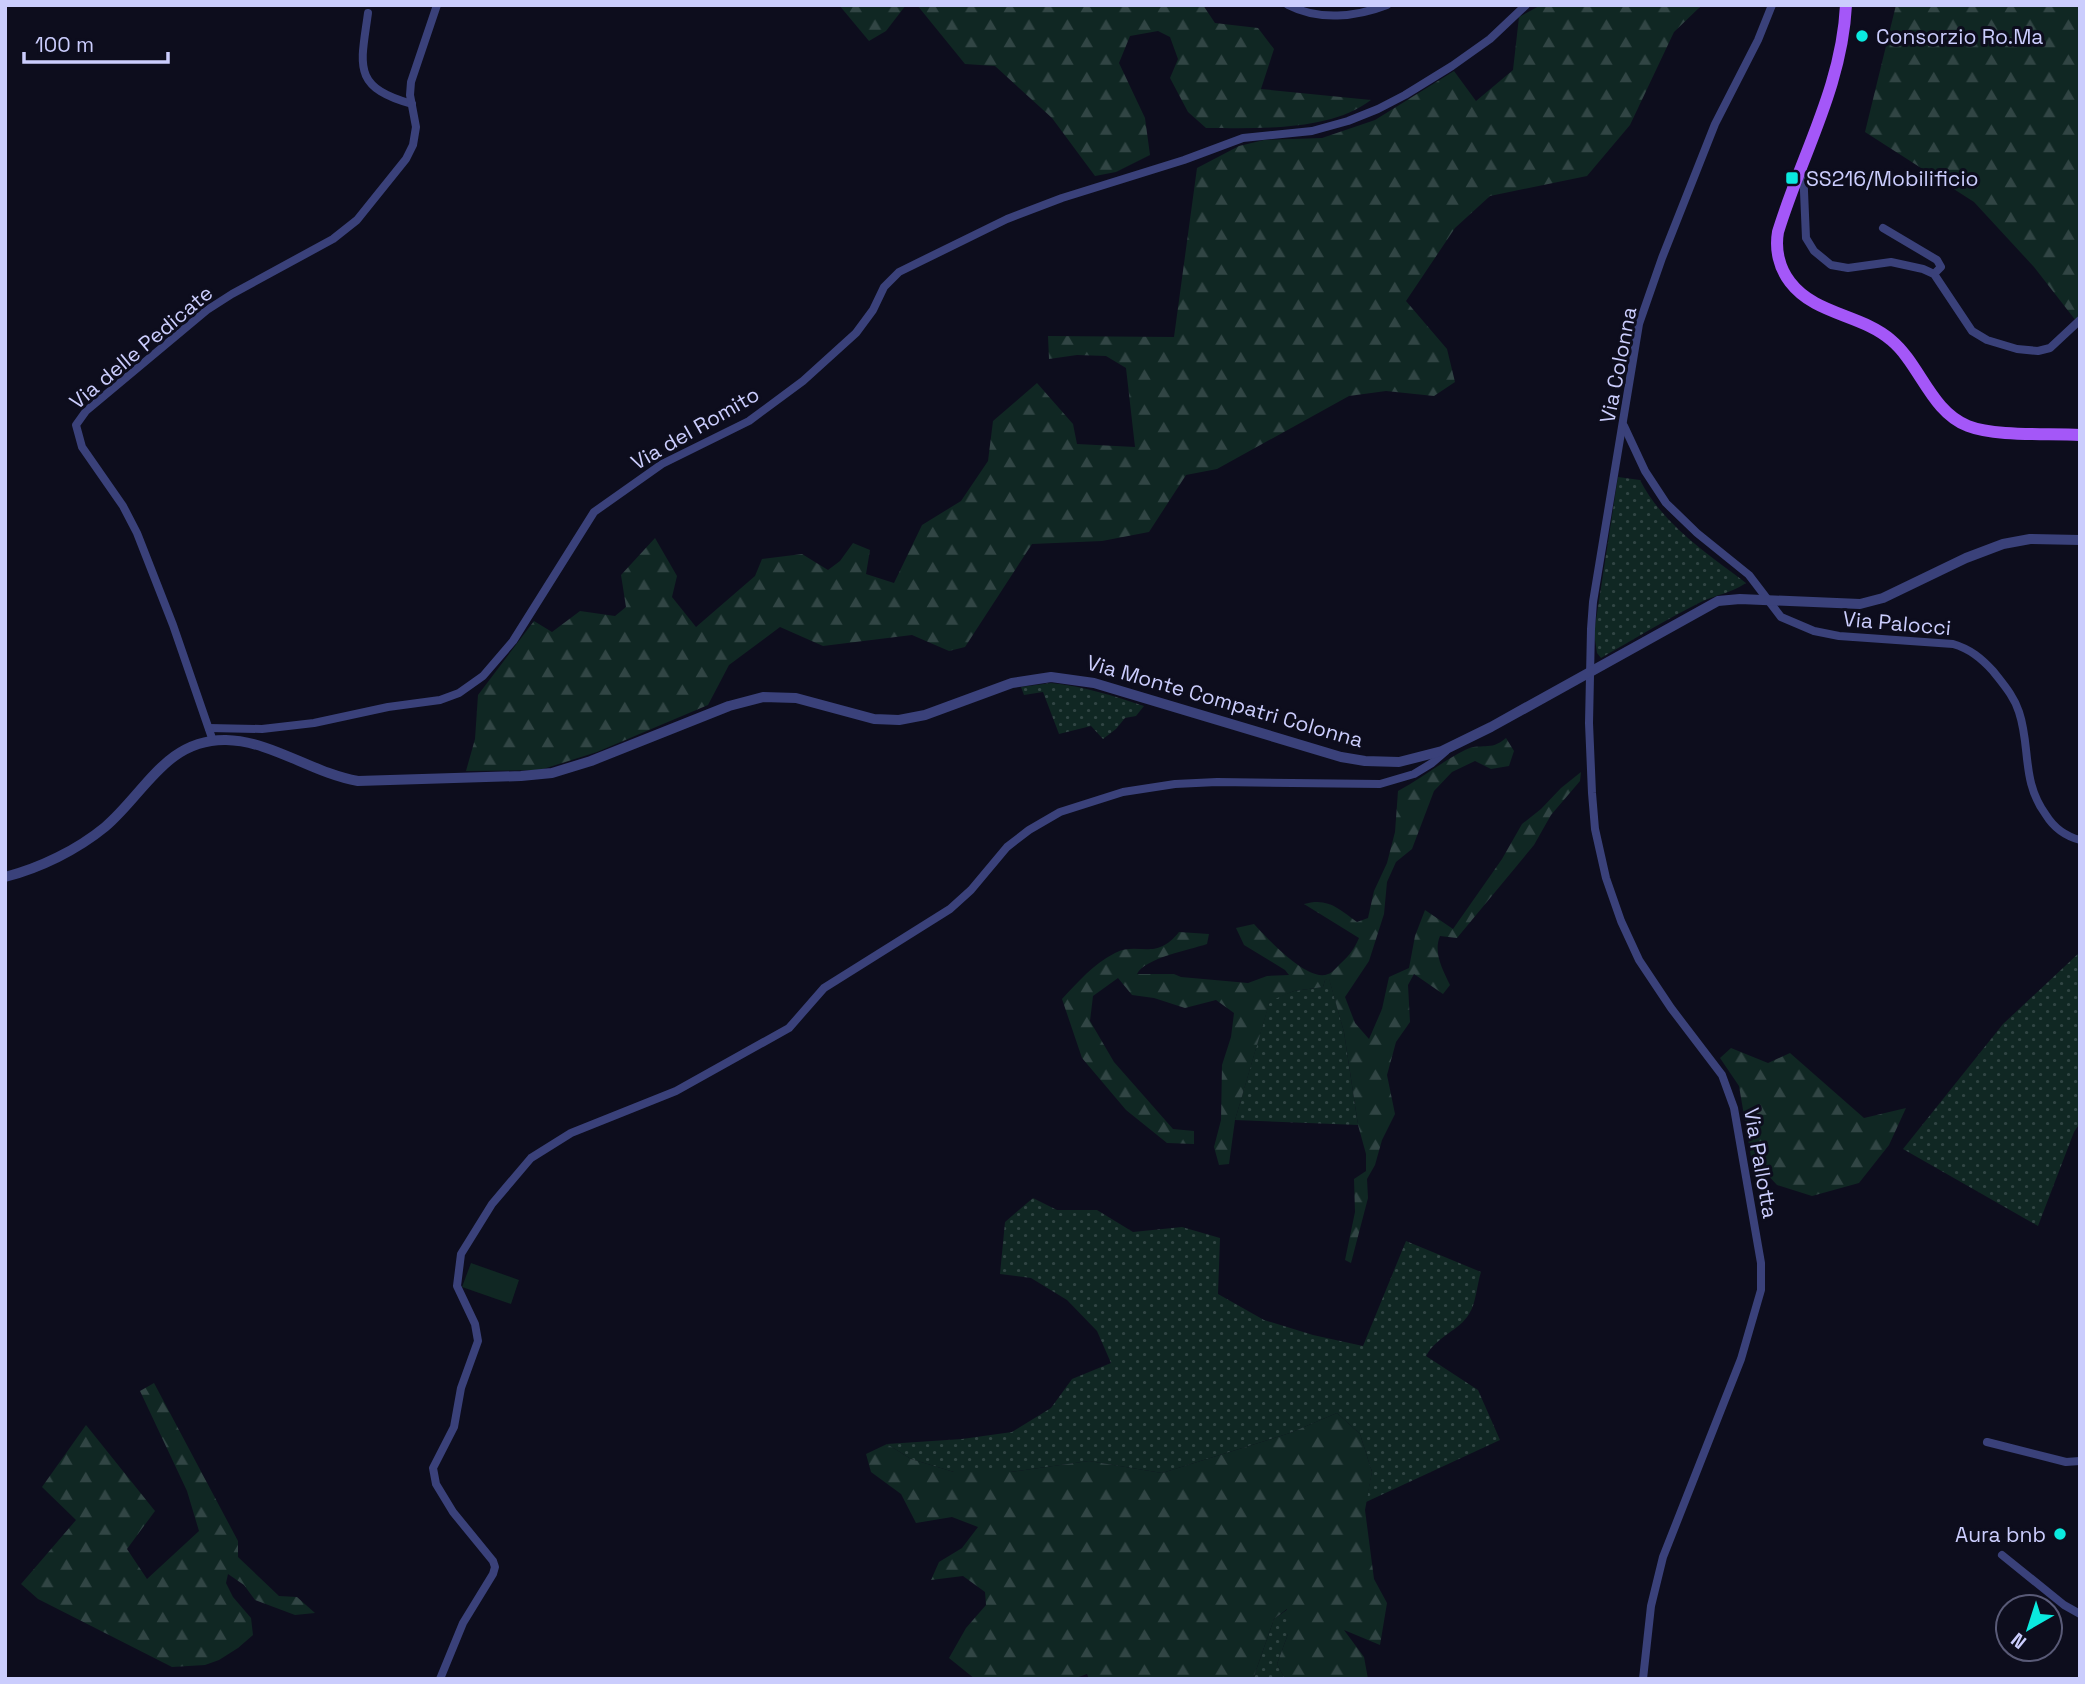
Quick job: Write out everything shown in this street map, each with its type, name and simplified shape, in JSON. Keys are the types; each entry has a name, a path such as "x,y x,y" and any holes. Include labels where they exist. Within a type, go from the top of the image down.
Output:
{"main road":[{"path":"1846,5 1836,69 1777,237 1777,251 1783,271 1797,290 1815,304 1870,327 1891,340 1944,408 1958,421 1989,431 2080,435"}],"street":[{"name":"Via delle Pedicate","path":"213,741 167,608 137,533 120,502 82,447 76,425 86,411 207,310 333,239 357,219 411,150 416,132 411,86 413,71 437,5"},
{"path":"1288,5 1312,14 1351,16 1387,5"},
{"name":"Via del Romito","path":"209,727 262,729 314,723 380,708 440,700 463,690 490,669 517,635 594,512 663,464 742,425 803,381 856,333 873,310 884,287 904,269 1023,212 1062,198 1184,160 1243,138 1305,132 1363,115 1427,83 1489,39 1526,5"},
{"name":"Via Colonna","path":"1592,670 1593,602 1639,324 1715,124 1758,40 1772,5"},
{"path":"368,13 363,70 378,89 412,104"},
{"path":"1803,167 1805,238 1824,261 1835,267 1845,268 1881,262 1897,262 1918,267 1934,275 1969,328 1982,338 2006,347 2030,351 2050,348 2080,320"},
{"path":"1883,228 1937,260 1941,267 1934,275"},
{"name":"Via Palocci","path":"1624,426 1644,471 1666,503 1703,538 1749,575 1781,617 1823,633 1953,644 1975,654 2003,684 2017,706 2025,737 2029,782 2038,804 2056,828 2080,840"},
{"name":"Via Monte Compatri Colonna","path":"5,877 48,861 89,838 122,811 174,755 186,748 213,741 230,740 253,744 358,781 521,776 569,768 729,706 758,698 796,698 874,719 899,720 925,715 1012,683 1058,677 1094,683 1346,759 1399,762 1424,757 1491,727 1715,602 1734,599 1839,605 1871,603 2003,544 2030,539 2080,540"},
{"name":"Via Pallotta","path":"1592,670 1589,723 1592,793 1595,829 1604,873 1620,921 1639,960 1671,1008 1722,1074 1728,1087 1762,1272 1758,1304 1741,1359 1660,1565 1650,1616 1643,1679"},
{"path":"440,1679 460,1628 495,1567 491,1557 453,1512 433,1475 435,1461 454,1427 461,1388 478,1341 475,1324 458,1291 458,1264 466,1244 483,1217 531,1158 567,1135 671,1094 789,1028 824,988 950,909 971,890 994,860 1013,842 1060,812 1123,792 1166,784 1385,784 1423,770 1450,747"},
{"path":"1987,1442 2066,1462 2080,1461"},
{"path":"2002,1555 2080,1614"}],"green space":[{"path":"839,5 906,5 886,31 869,41"},
{"path":"917,5 1203,5 1215,23 1258,28 1274,49 1261,89 1371,100 1335,118 1314,123 1270,128 1206,128 1188,112 1170,78 1178,59 1170,37 1158,31 1130,36 1119,63 1145,118 1150,155 1116,172 1095,176 1052,118 995,66 965,64"},
{"path":"1541,5 1702,5 1674,32 1630,125 1587,176 1490,196 1455,228 1406,301 1447,349 1455,382 1434,396 1386,391 1349,396 1217,469 1186,475 1149,532 1102,541 1032,544 965,647 949,651 912,635 823,646 780,627 729,665 708,705 597,752 540,770 466,771 475,739 478,695 534,621 552,632 580,611 615,616 626,607 621,575 655,538 677,576 672,597 696,627 755,576 762,559 802,554 828,570 840,561 853,543 870,550 866,574 894,583 922,525 961,501 988,461 993,421 1037,383 1073,424 1077,444 1135,447 1126,368 1106,356 1077,355 1049,359 1048,336 1174,337 1197,168 1239,146 1264,140 1322,138 1375,120 1454,71 1476,101 1513,70 1519,17"},
{"path":"1896,5 2080,5 2080,326 2034,267 1974,202 1865,132"},
{"path":"1618,477 1640,480 1673,524 1746,583 1707,599 1601,658 1597,653 1594,633"},
{"path":"1051,683 1087,689 1144,706 1136,716 1125,718 1103,739 1091,726 1059,734 1043,692 1024,695 1021,687"},
{"path":"1506,738 1514,751 1509,766 1491,769 1475,761 1452,772 1434,791 1412,849 1396,862 1387,882 1384,914 1369,961 1345,997 1355,1023 1369,1039 1382,1009 1389,977 1409,968 1415,936 1425,910 1453,929 1502,859 1522,824 1581,772 1580,781 1551,815 1534,845 1457,938 1440,936 1438,955 1450,985 1443,994 1414,974 1408,985 1410,1022 1396,1042 1387,1075 1395,1114 1367,1179 1368,1198 1351,1263 1345,1260 1355,1212 1354,1179 1366,1171 1366,1154 1358,1125 1344,1032 1329,979 1325,980 1323,987 1294,991 1270,1001 1235,1120 1229,1164 1219,1165 1214,1147 1221,1120 1222,1065 1231,1037 1234,1013 1216,1000 1185,1008 1154,998 1132,995 1118,978 1093,996 1090,1021 1114,1062 1173,1129 1194,1131 1194,1144 1167,1143 1126,1110 1082,1058 1062,999 1107,957 1124,950 1155,949 1170,941 1179,932 1209,934 1207,944 1158,959 1137,974 1174,974 1181,977 1248,983 1267,976 1289,975 1244,945 1236,928 1254,924 1299,966 1320,975 1330,973 1349,955 1359,938 1304,904 1327,903 1357,922 1368,918 1374,891 1387,863 1395,832 1398,791 1465,750 1495,745"},
{"path":"2080,952 2080,1123 2074,1132 2038,1226 1903,1149 2003,1024"},
{"path":"1329,978 1344,1032 1358,1125 1235,1120 1270,1000 1294,991 1323,987 1325,980"},
{"path":"1731,1048 1768,1063 1790,1053 1864,1118 1906,1108 1889,1145 1859,1183 1812,1196 1777,1185 1751,1157 1739,1086 1720,1058"},
{"path":"1033,1198 1057,1210 1097,1210 1133,1232 1182,1227 1220,1238 1218,1294 1264,1320 1363,1346 1406,1241 1481,1272 1469,1314 1460,1325 1436,1343 1426,1356 1478,1390 1500,1440 1366,1502 1372,1472 1360,1434 1337,1413 1290,1433 1162,1473 1089,1461 1010,1472 954,1472 911,1459 887,1444 962,1439 1012,1432 1051,1408 1072,1379 1111,1363 1097,1331 1067,1300 1031,1278 1000,1274 1005,1222"},
{"path":"471,1263 519,1280 511,1304 462,1287"},
{"path":"154,1383 238,1541 238,1557 279,1596 297,1597 315,1613 295,1615 255,1600 244,1585 228,1574 226,1583 233,1597 251,1618 253,1635 219,1660 205,1665 172,1667 38,1599 21,1584 76,1520 42,1487 86,1425 155,1511 127,1549 147,1579 199,1531 187,1491 140,1391"},
{"path":"1337,1413 1360,1434 1372,1472 1365,1510 1374,1579 1387,1603 1380,1645 1344,1630 1364,1657 1368,1679 1285,1679 1277,1664 1288,1634 1287,1609 1274,1619 1253,1679 1089,1679 1087,1674 1073,1679 975,1679 949,1658 966,1628 986,1605 985,1592 963,1576 931,1580 939,1562 962,1548 978,1527 952,1517 916,1523 901,1494 871,1472 866,1454 887,1444 911,1459 954,1472 1010,1472 1089,1461 1162,1473 1290,1433"},
{"path":"1288,1609 1288,1634 1277,1664 1285,1679 1253,1679 1274,1619"}],"place":[{"name":"Consorzio Ro.Ma","path":"1862,36"},
{"name":"SS216/Mobilificio","path":"1792,178"},
{"name":"Aura bnb","path":"2060,1534"}]}
